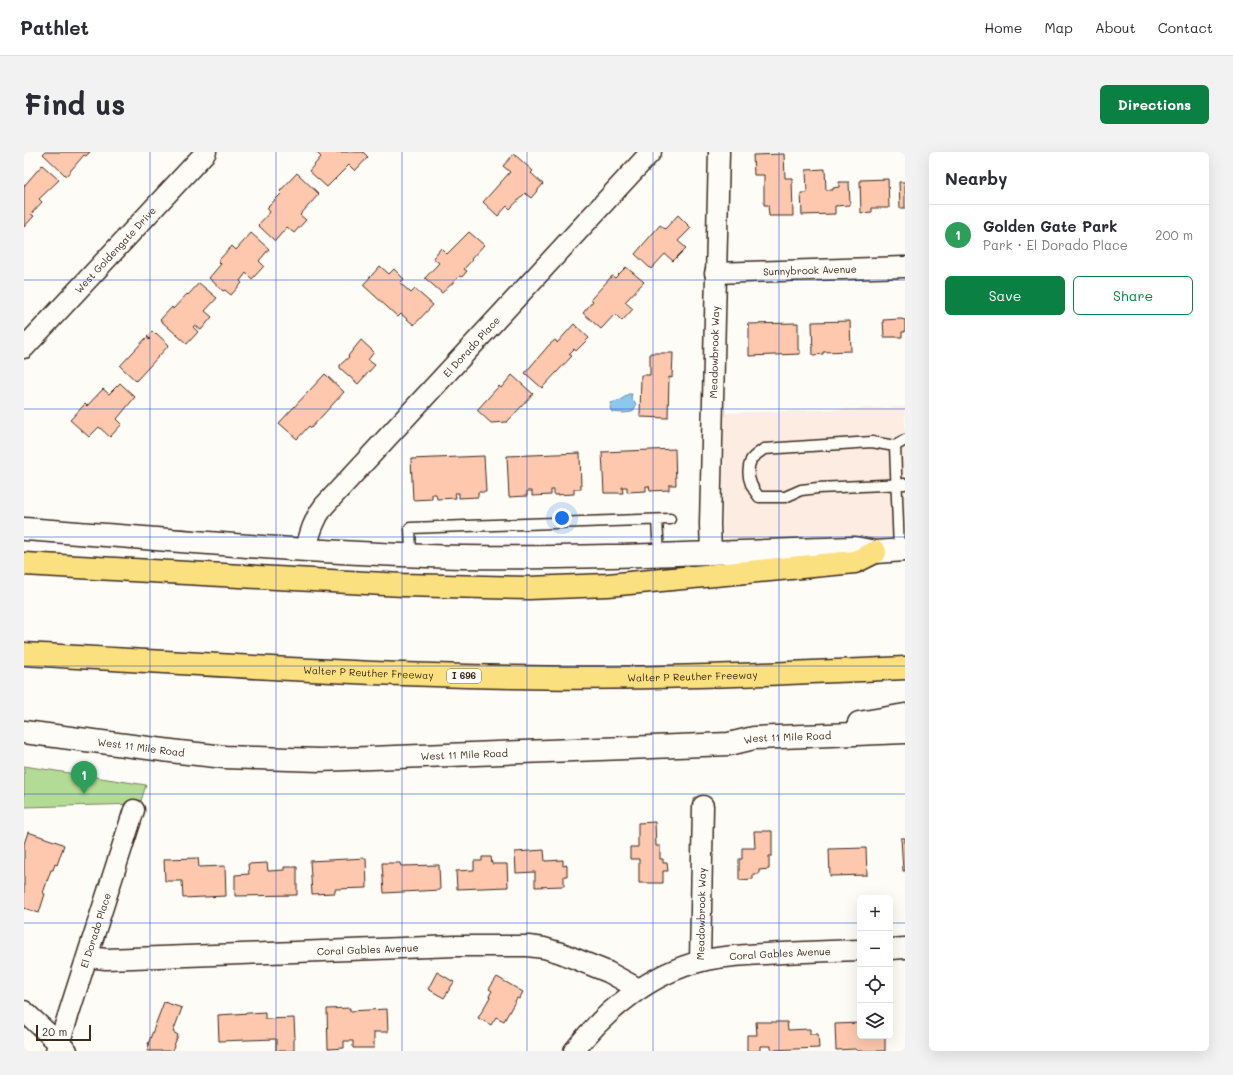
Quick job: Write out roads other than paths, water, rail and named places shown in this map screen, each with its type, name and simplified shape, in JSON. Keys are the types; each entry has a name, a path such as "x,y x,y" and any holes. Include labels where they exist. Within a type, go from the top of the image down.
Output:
{"highway":[{"path":"24,564 402,586 529,588 608,585 856,562 874,552"},
{"name":"Walter P Reuther Freeway","path":"24,654 331,671 513,677 700,676 905,668"}],"main road":[{"path":"24,529 306,550 411,555 544,557 855,548 874,552 902,550"},
{"path":"778,737 905,715"},
{"name":"West 11 Mile Road","path":"24,732 225,757 320,760 729,744 754,738 905,732"}],"street":[{"name":"West Goldengate Drive","path":"24,348 206,152"},
{"name":"El Dorado Place","path":"306,550 312,526 324,506 651,152"},
{"name":"Meadowbrook Way","path":"711,552 710,524 715,273 719,152"},
{"name":"Sunnybrook Avenue","path":"715,273 905,267"},
{"name":"Meadowbrook Way","path":"574,1051 597,1024 618,1004 639,989 661,977 700,961 703,806"},
{"name":"El Dorado Place","path":"61,1049 134,810"},
{"name":"Coral Gables Avenue","path":"88,957 106,959 455,946 528,946 544,948 561,953 608,972 639,989"},
{"path":"893,949 905,948"},
{"name":"Coral Gables Avenue","path":"700,961 718,957 857,950"},
{"path":"24,1011 61,1049"}],"lane":[{"path":"900,484 818,488 801,490 785,497 759,497 752,488 748,474 752,459 764,449 872,442 895,446 905,440"},
{"path":"895,446 900,484 902,550"},
{"path":"657,520 659,554"},
{"path":"411,555 410,528 670,520"}],"water":[{"path":"628,394 632,394 631,398 635,402 636,406 632,412 612,412 610,408 611,403 621,400"}],"place":[{"name":"Golden Gate Park","path":"84,794"}]}
